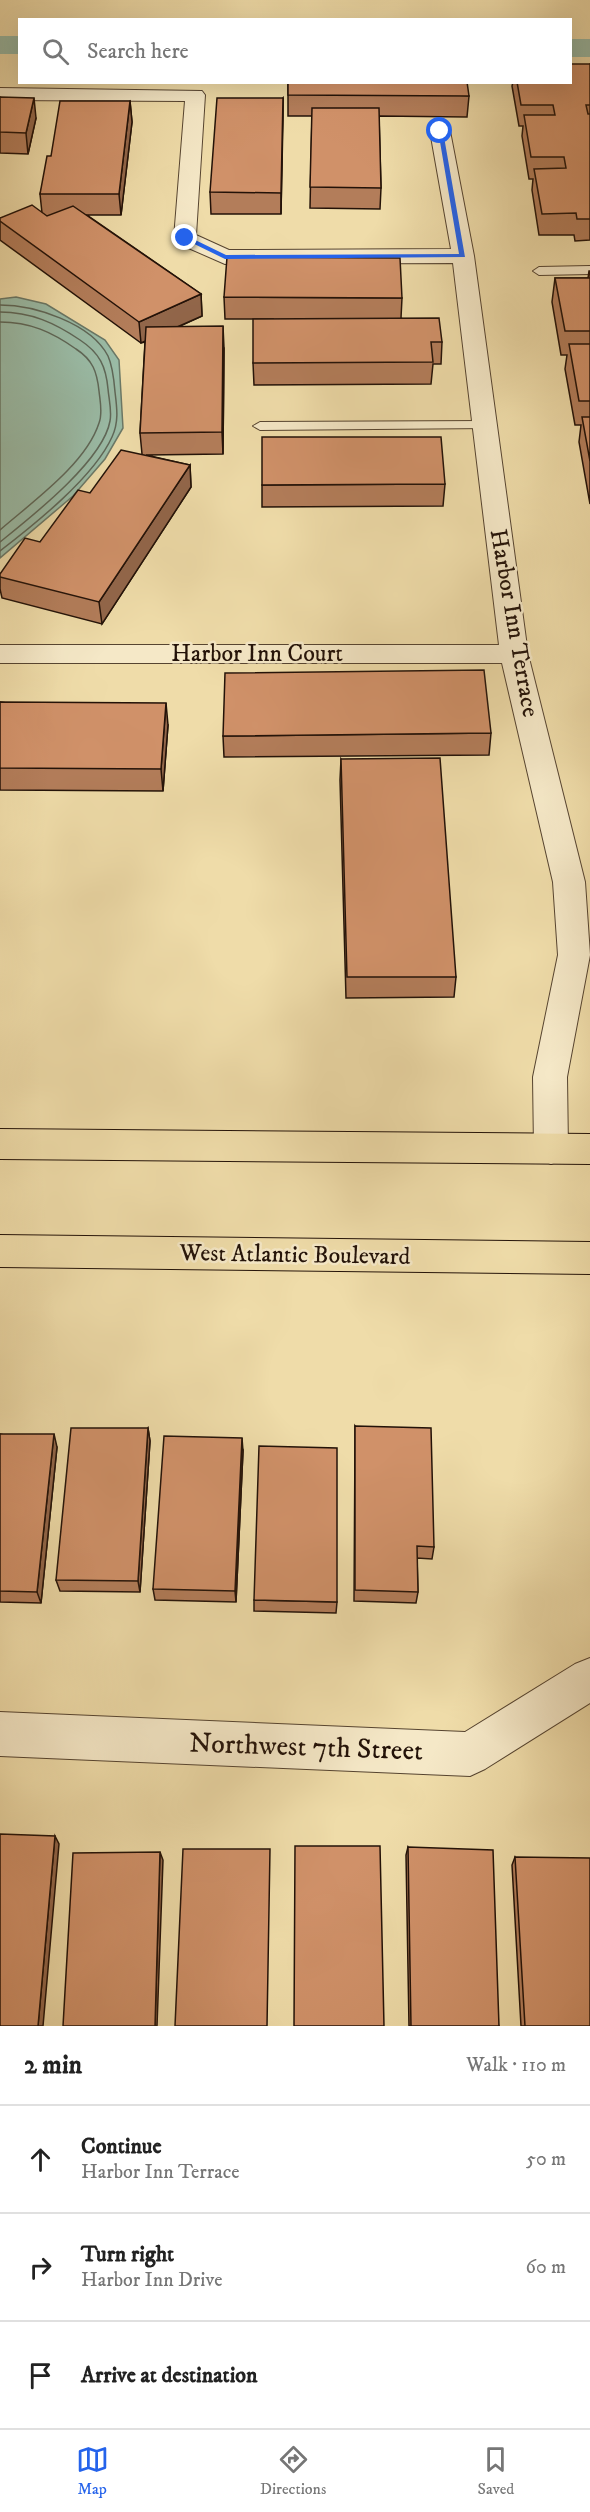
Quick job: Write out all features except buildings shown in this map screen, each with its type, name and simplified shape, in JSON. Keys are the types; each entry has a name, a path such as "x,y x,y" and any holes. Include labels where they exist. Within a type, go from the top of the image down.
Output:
{"main road":[{"path":"0,1144 590,1149"},
{"name":"West Atlantic Boulevard","path":"0,1251 590,1258"}],"street":[{"path":"0,94 195,95 185,238 225,257 463,256"},
{"name":"Harbor Inn Terrace","path":"440,131 463,256 514,654 569,882 574,955 550,1077 551,1149"},
{"name":"Harbor Inn Court","path":"0,654 514,654"},
{"name":"Northwest 7th Street","path":"0,1734 470,1754 590,1679"}],"lane":[{"path":"539,272 590,270"},
{"path":"260,426 485,425"}],"water":[{"path":"16,297 46,304 105,340 119,360 123,428 105,459 73,496 0,558 0,299"}],"waterway":[{"path":"0,45 18,45"},
{"path":"572,48 590,48"}],"route":[{"path":"185,238 225,257 463,256 440,131"}]}
